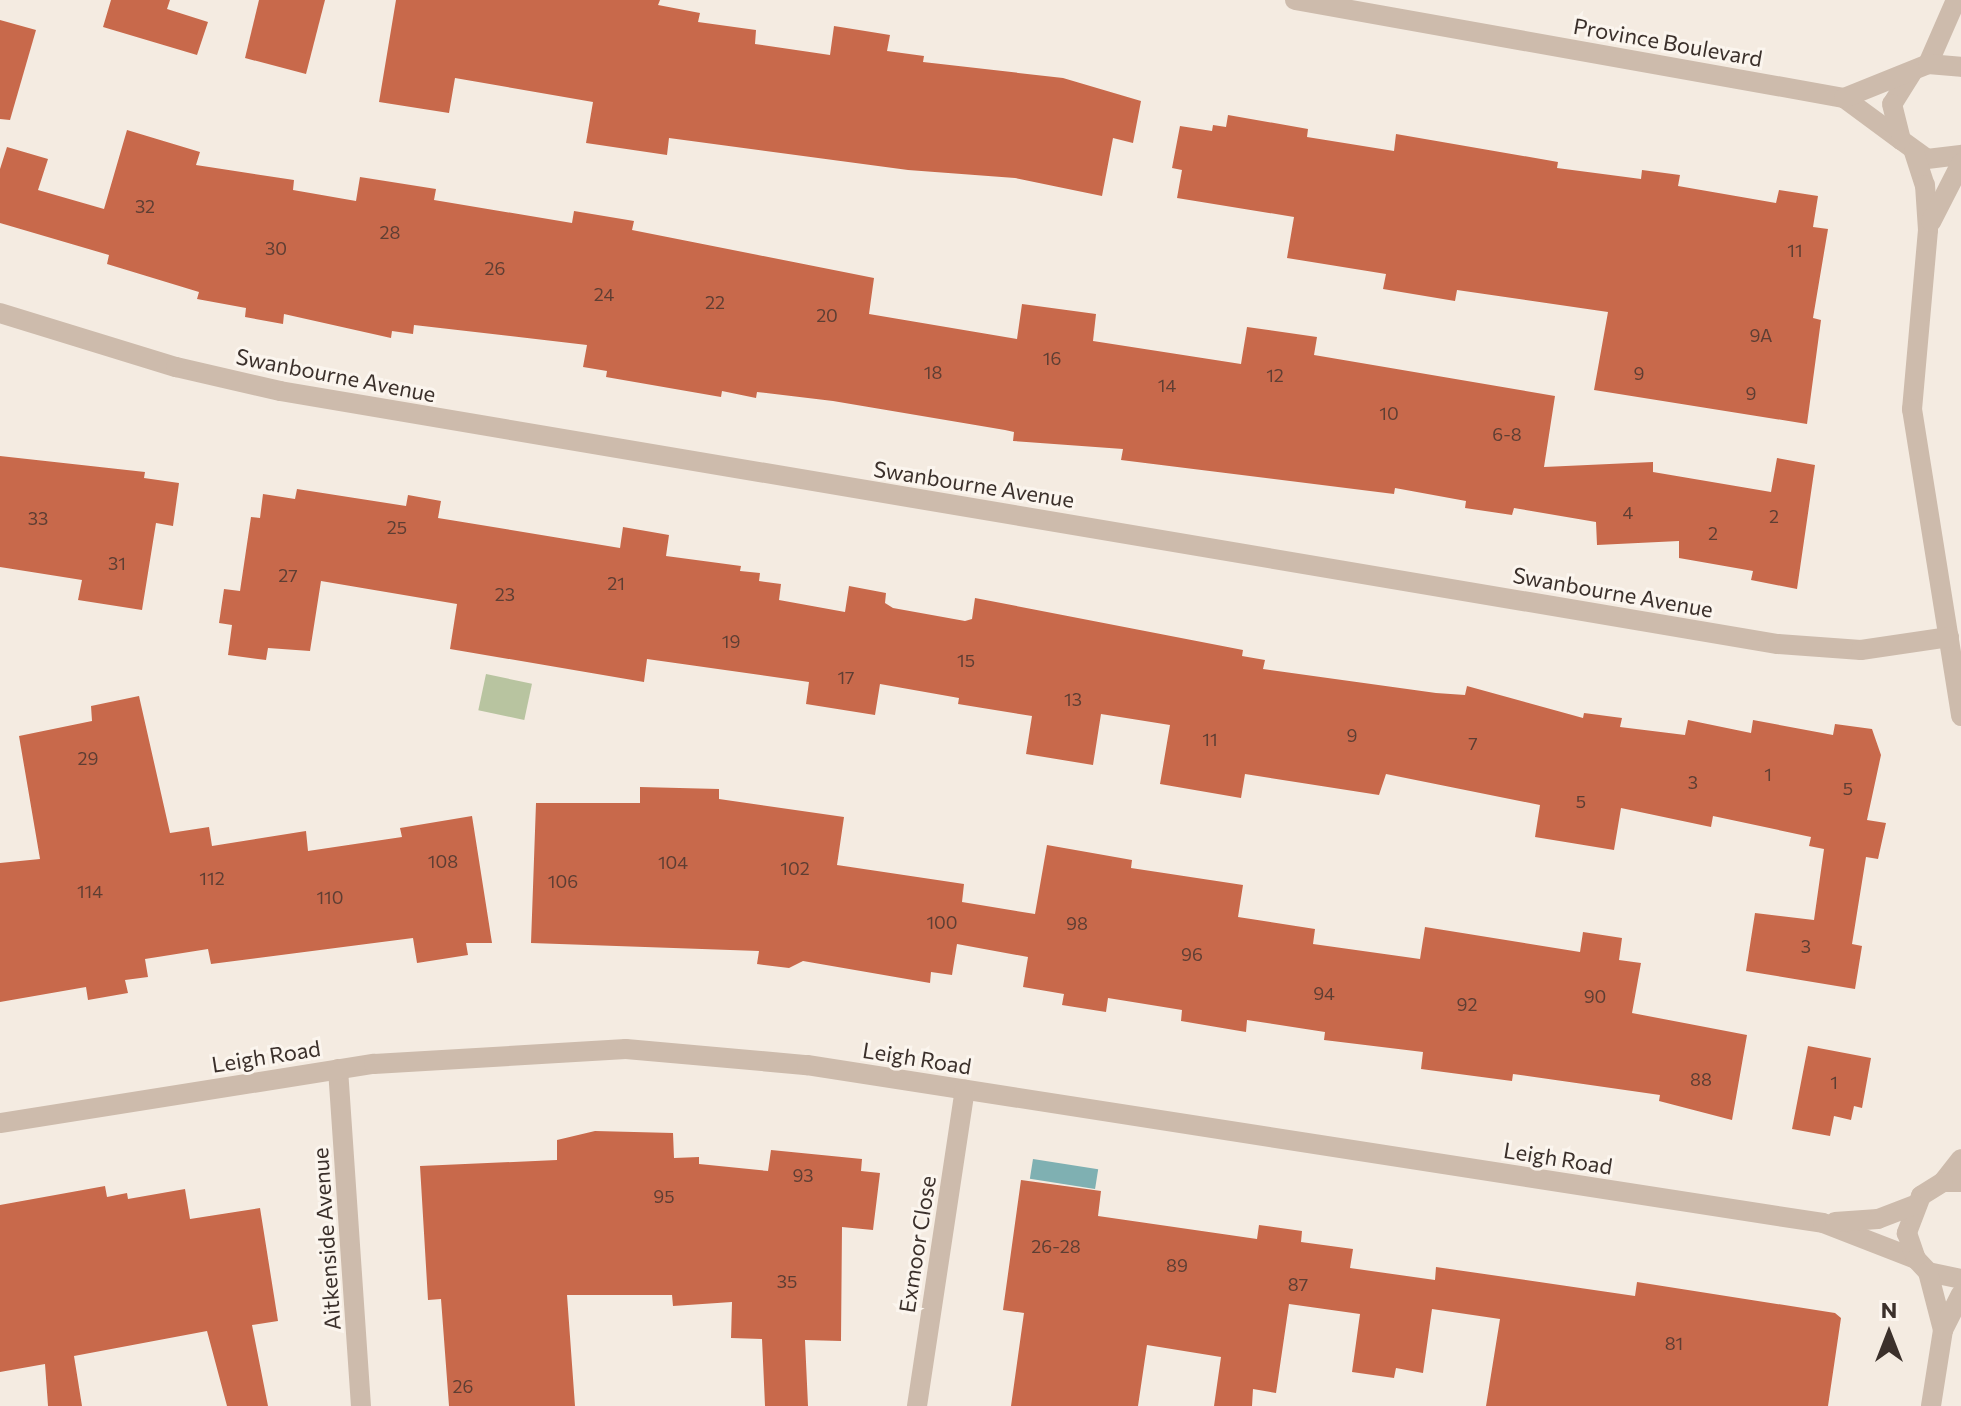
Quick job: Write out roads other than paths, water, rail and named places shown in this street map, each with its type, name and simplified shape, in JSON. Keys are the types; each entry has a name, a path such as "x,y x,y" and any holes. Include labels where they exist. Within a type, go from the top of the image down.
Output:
{"street":[{"name":"Province Boulevard","path":"1295,0 1355,5 1844,98 1907,146 1949,160 1961,155"},
{"path":"1956,0 1920,67 1892,104 1925,185 1928,230 1912,409 1961,716"},
{"path":"1844,98 1920,67 1961,67"},
{"path":"1928,230 1961,163"},
{"name":"Swanbourne Avenue","path":"0,313 176,367 280,391 1778,644 1861,650 1949,637"},
{"name":"Leigh Road","path":"0,1123 338,1069 626,1049 807,1065 1823,1223 1878,1219 1914,1205 1952,1182 1961,1159"},
{"name":"Aitkenside Avenue","path":"338,1069 361,1406"},
{"name":"Exmoor Close","path":"917,1406 965,1090"},
{"path":"1914,1205 1907,1233 1922,1265 1943,1330"},
{"name":"Leigh Road","path":"1823,1223 1961,1279"},
{"path":"1931,1406 1943,1330 1961,1294"}],"water":[{"path":"1033,1159 1098,1169 1095,1189 1030,1179"}]}
